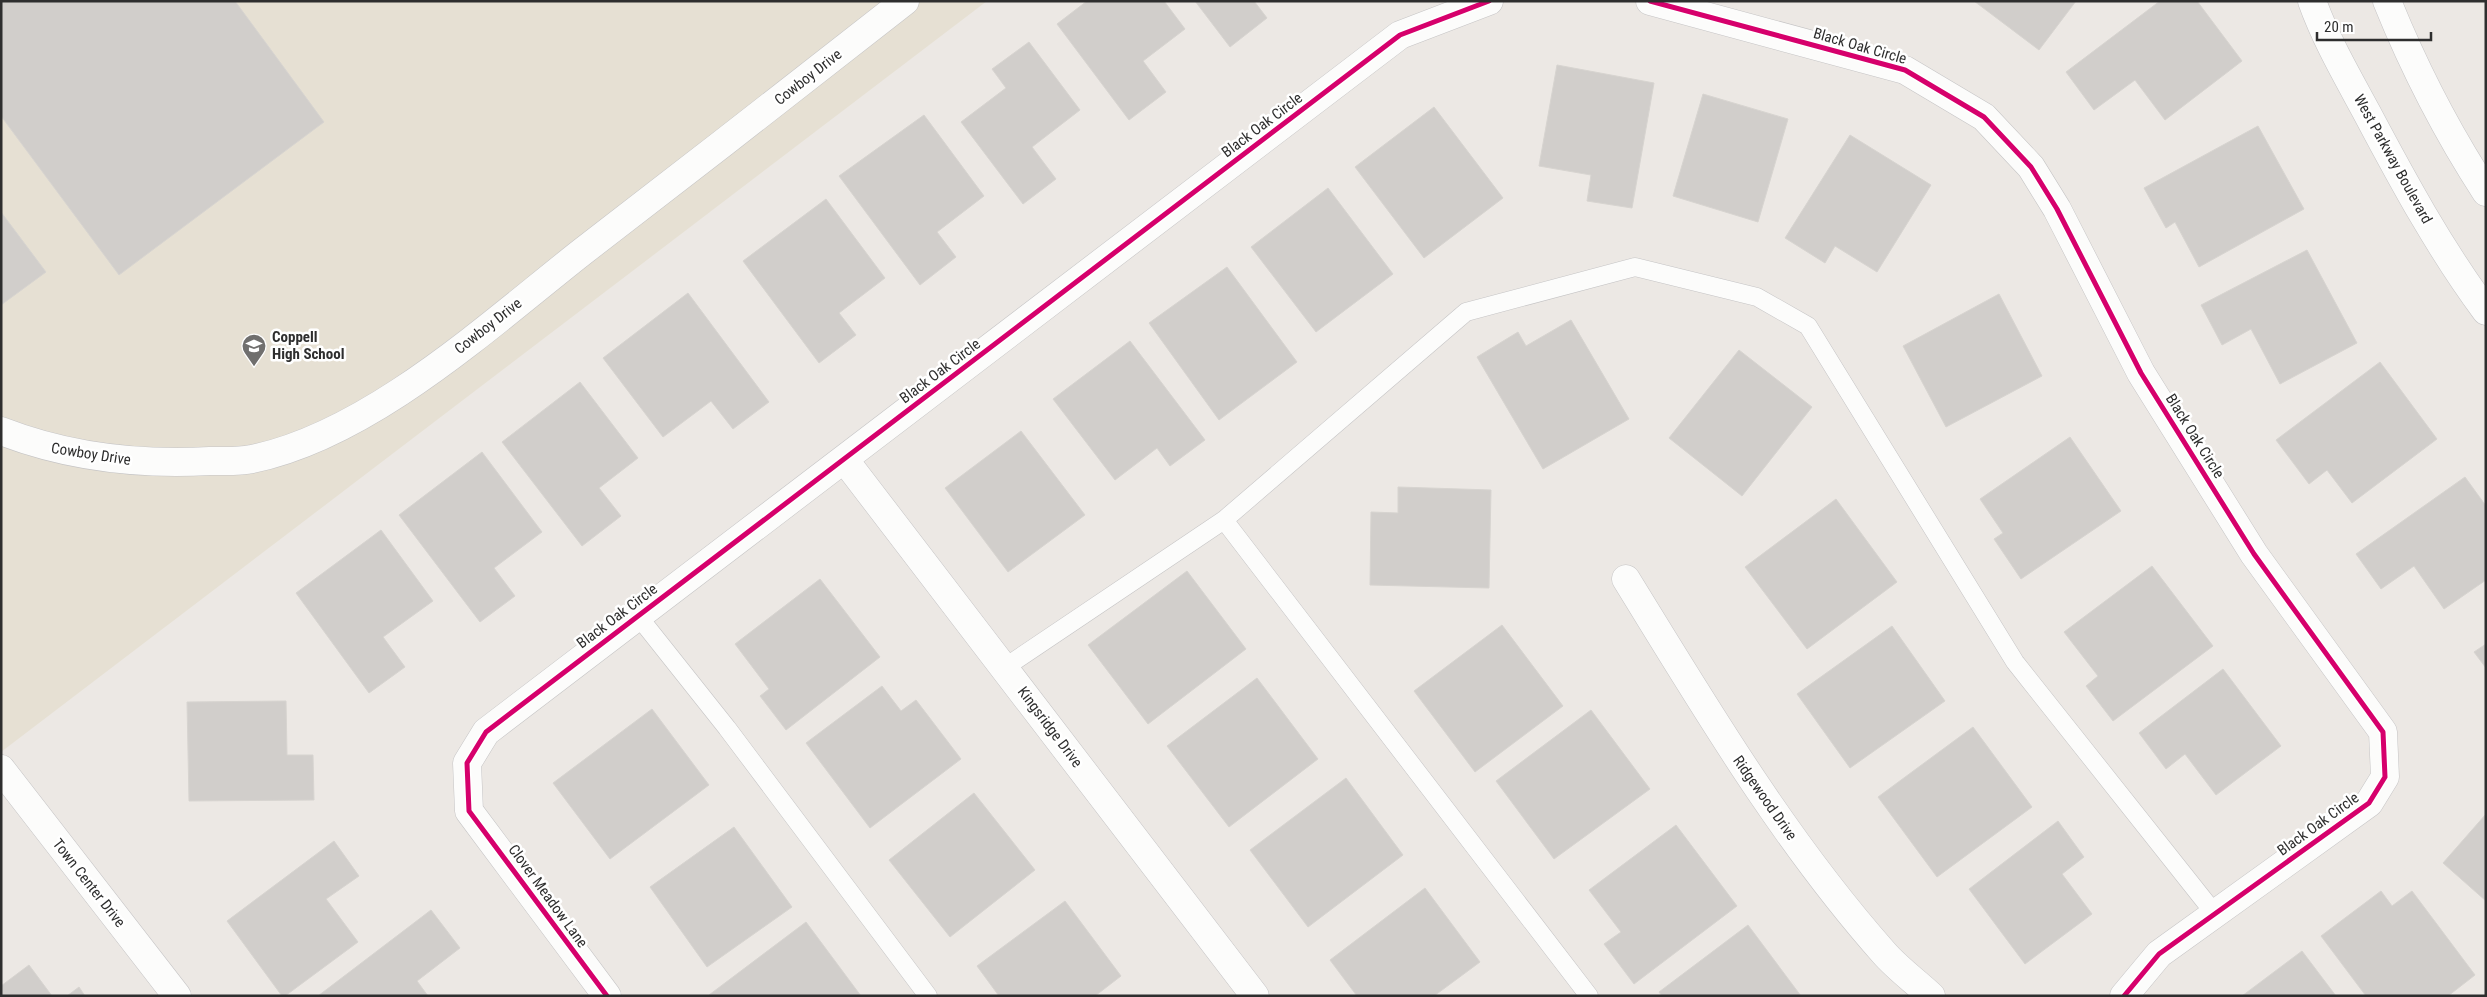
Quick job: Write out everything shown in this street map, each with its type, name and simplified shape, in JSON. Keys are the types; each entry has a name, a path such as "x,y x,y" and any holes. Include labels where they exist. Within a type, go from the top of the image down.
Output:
{"street":[{"name":"Cowboy Drive","path":"1,431 38,445 109,459 180,463 251,459 306,442 360,418 442,361 905,1"},
{"name":"Black Oak Circle","path":"470,811 467,763 486,732 1400,35 1489,1"},
{"name":"Black Oak Circle","path":"1650,1 1904,70 1984,117 2031,167 2057,209 2141,373 2233,521 2254,554 2383,732 2385,776 2369,803 2159,954 2124,996"},
{"name":"West Parkway Boulevard","path":"2312,1 2321,27 2380,138 2457,273 2486,312"},
{"path":"2387,1 2408,52 2467,163 2486,192"},
{"name":"Kingsridge Drive","path":"844,459 1255,996"},
{"name":"Ridgewood Drive","path":"1626,579 1736,756 1826,882 1885,954 1931,996"},
{"name":"Town Center Drive","path":"1,769 177,996"},
{"name":"Clover Meadow Lane","path":"470,811 607,996"}],"lane":[{"path":"1004,668 1224,520 1466,312 1636,267 1757,297 1808,326 2015,662 2215,914"},
{"path":"1224,520 1589,996"},
{"path":"638,616 727,728 928,996"}],"shaded area":[{"name":"Coppell High School","path":"1,1 987,1 1,752"}],"building":[{"path":"1,1 235,1 324,122 119,275 1,116"},
{"path":"1087,1 1164,1 1185,29 1143,61 1166,92 1129,120 1057,24"},
{"path":"1195,1 1254,1 1267,18 1230,47"},
{"path":"1974,1 2076,1 2039,50"},
{"path":"2160,1 2197,1 2242,61 2165,120 2135,80 2094,110 2066,72"},
{"path":"1029,42 1080,110 1032,147 1056,179 1023,204 961,122 1006,88 992,69"},
{"path":"1557,65 1654,83 1632,208 1587,201 1591,175 1539,166"},
{"path":"1703,94 1788,119 1758,222 1673,196"},
{"path":"1434,107 1503,198 1424,258 1355,167"},
{"path":"924,115 984,196 937,232 956,257 920,285 839,176"},
{"path":"2258,126 2304,209 2199,267 2175,222 2166,228 2144,188"},
{"path":"1850,135 1931,185 1877,272 1835,246 1825,263 1785,238"},
{"path":"1328,188 1393,274 1316,332 1251,247"},
{"path":"826,199 885,278 839,313 856,335 819,363 743,261"},
{"path":"1,212 46,272 1,305"},
{"path":"2307,250 2357,343 2280,384 2251,329 2222,345 2201,305"},
{"path":"1227,267 1297,362 1219,420 1149,323"},
{"path":"688,293 769,402 733,429 711,401 663,437 603,358"},
{"path":"1999,294 2042,376 1946,427 1903,346"},
{"path":"1571,320 1629,419 1543,469 1477,357 1518,332 1526,346"},
{"path":"1130,341 1205,440 1170,466 1157,448 1115,480 1053,399"},
{"path":"1739,350 1812,407 1742,496 1669,438"},
{"path":"2380,362 2437,439 2352,503 2327,470 2309,484 2276,440"},
{"path":"580,382 638,458 599,488 621,516 582,546 502,442"},
{"path":"1021,431 1085,515 1008,572 945,488"},
{"path":"2070,437 2121,511 2021,579 1994,539 2003,533 1980,499"},
{"path":"482,452 542,532 494,568 515,596 480,622 399,515"},
{"path":"2465,477 2486,506 2486,580 2444,609 2414,566 2381,589 2356,554"},
{"path":"1398,487 1491,490 1489,588 1370,585 1371,512 1398,513"},
{"path":"1836,499 1897,582 1807,649 1745,567"},
{"path":"381,530 433,601 383,637 405,667 369,693 296,593"},
{"path":"2152,566 2213,646 2113,721 2086,686 2098,676 2064,632"},
{"path":"1187,571 1246,649 1148,724 1088,645"},
{"path":"820,579 880,657 786,730 760,696 769,689 735,644"},
{"path":"1502,625 1563,706 1475,772 1414,691"},
{"path":"1892,626 1945,701 1850,768 1797,694"},
{"path":"2486,644 2486,668 2474,652"},
{"path":"2223,669 2281,746 2216,795 2185,754 2166,769 2139,733"},
{"path":"1257,678 1318,759 1229,827 1167,746"},
{"path":"882,686 901,711 916,700 961,759 870,828 806,743"},
{"path":"286,701 287,755 313,755 314,800 189,801 187,702"},
{"path":"652,709 709,785 610,859 553,783"},
{"path":"1591,710 1650,789 1554,859 1496,781"},
{"path":"1973,727 2032,807 1937,877 1878,797"},
{"path":"1346,778 1403,855 1308,927 1250,850"},
{"path":"974,793 1035,870 950,937 889,860"},
{"path":"2486,814 2486,901 2443,863"},
{"path":"2058,821 2084,857 2062,874 2092,914 2025,964 1969,889"},
{"path":"1676,825 1737,906 1634,984 1604,944 1621,932 1589,890"},
{"path":"734,827 792,907 707,967 650,887"},
{"path":"334,841 359,876 326,899 358,942 285,996 282,996 227,921"},
{"path":"1425,888 1480,962 1434,996 1357,996 1330,960"},
{"path":"2381,891 2392,906 2412,891 2475,975 2448,996 2366,996 2321,936"},
{"path":"1065,901 1121,976 1095,996 999,996 977,966"},
{"path":"431,910 460,948 417,981 428,996 318,996"},
{"path":"806,922 861,996 709,996 709,995"},
{"path":"1748,925 1801,996 1662,996 1659,992"},
{"path":"2302,951 2336,996 2242,996"},
{"path":"29,965 52,996 1,996 1,986"},
{"path":"79,987 85,996 67,996"}],"cycle path":[{"path":"607,996 469,811 467,763 486,732 1400,35 1489,1"},
{"path":"1650,1 1905,70 1984,117 2031,167 2057,209 2141,373 2254,554 2383,732 2385,777 2369,803 2159,954 2124,996"}],"place":[{"name":"Coppell High School","path":"254,367"}]}
